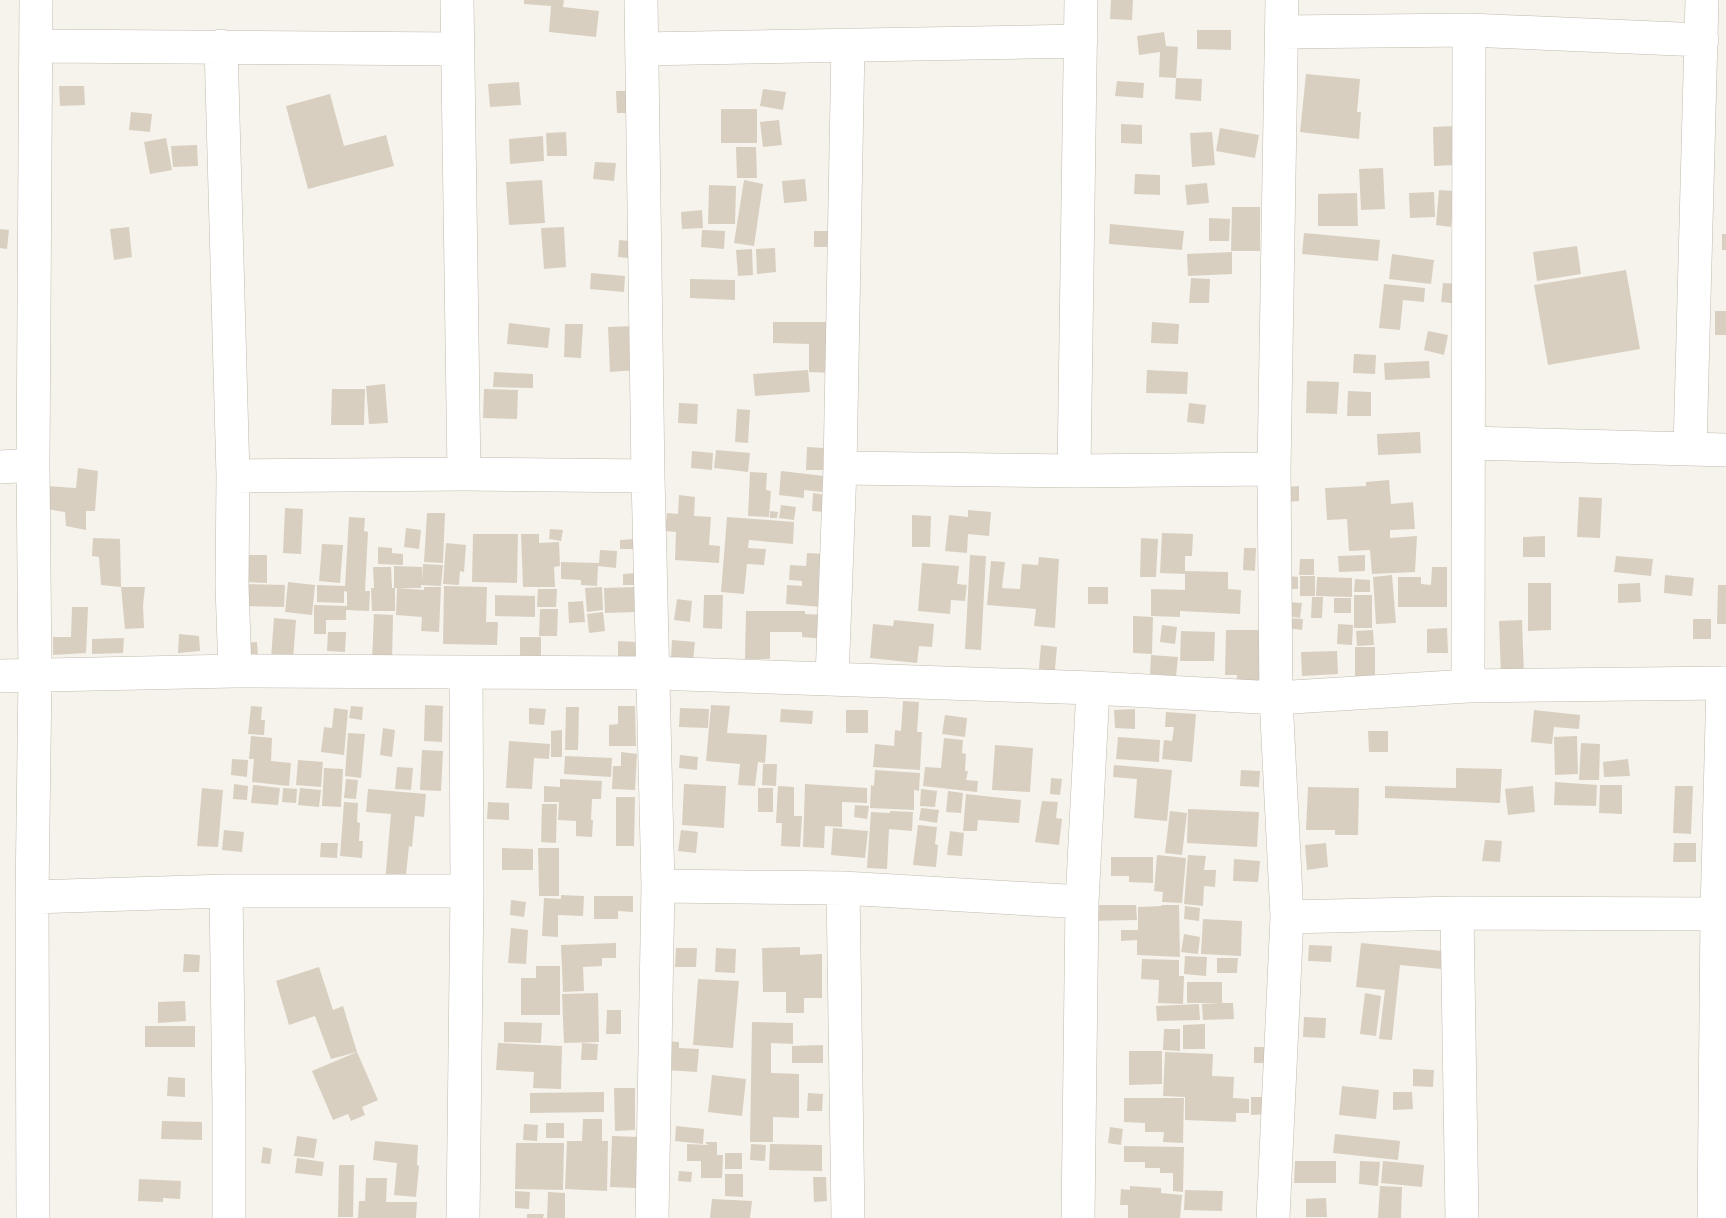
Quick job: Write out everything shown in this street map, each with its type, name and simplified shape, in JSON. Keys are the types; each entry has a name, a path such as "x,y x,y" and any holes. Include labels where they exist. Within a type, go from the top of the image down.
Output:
{"street":[{"path":"33,1218 32,897 35,676 33,465 36,0"},
{"path":"457,0 464,474"},
{"path":"641,0 648,476 658,886 652,1218"},
{"path":"1074,471 1081,0"},
{"path":"1273,1218 1287,917 1276,698 1274,469 1282,0"},
{"path":"1690,449 1702,0"},
{"path":"1283,32 1468,30 1702,40"},
{"path":"1468,30 1470,443 1468,686"},
{"path":"642,49 1081,41"},
{"path":"832,679 840,468 848,45"},
{"path":"36,46 458,49"},
{"path":"221,46 233,476 232,586 235,671"},
{"path":"1470,443 1726,450"},
{"path":"0,467 33,465"},
{"path":"840,468 1074,471 1274,469"},
{"path":"233,476 464,474 648,476"},
{"path":"0,676 235,671 653,673 1094,688 1276,698 1468,686 1724,683 1717,914 1714,1218"},
{"path":"463,1218 467,891 466,673"},
{"path":"1078,1218 1082,902 1094,688"},
{"path":"658,886 843,888 1082,902"},
{"path":"843,888 848,1218"},
{"path":"32,897 226,891 467,891"},
{"path":"226,891 229,1218"},
{"path":"1287,917 1457,914 1717,914"},
{"path":"1457,914 1462,1218"}],"building":[{"path":"524,0 564,0 563,7 599,11 596,37 549,32 551,6 524,4"},
{"path":"1111,0 1133,0 1132,20 1110,19"},
{"path":"1197,30 1231,30 1231,50 1197,49"},
{"path":"1164,32 1166,46 1178,47 1176,78 1159,77 1160,52 1139,55 1137,36"},
{"path":"1306,74 1360,79 1357,112 1361,112 1359,139 1300,132"},
{"path":"1176,78 1202,79 1201,101 1175,99"},
{"path":"1117,81 1144,83 1143,98 1115,96"},
{"path":"519,82 521,105 490,107 488,84"},
{"path":"59,86 84,86 85,105 60,106"},
{"path":"763,89 786,92 783,110 760,106"},
{"path":"616,91 639,91 640,113 617,113"},
{"path":"330,94 344,146 386,135 394,166 308,189 286,106"},
{"path":"721,109 757,109 757,143 721,143"},
{"path":"131,112 152,114 150,132 129,130"},
{"path":"779,120 782,145 763,147 760,122"},
{"path":"1121,124 1142,125 1142,144 1121,143"},
{"path":"1455,126 1456,165 1434,166 1433,127"},
{"path":"1220,128 1259,135 1255,158 1216,151"},
{"path":"566,132 567,156 547,156 546,133"},
{"path":"1212,132 1215,165 1192,167 1190,133"},
{"path":"543,136 544,161 510,164 509,139"},
{"path":"166,138 172,170 150,174 144,142"},
{"path":"197,145 198,166 173,167 171,146"},
{"path":"736,147 756,147 757,178 737,178"},
{"path":"595,162 616,163 614,181 593,179"},
{"path":"1383,168 1385,209 1361,210 1359,169"},
{"path":"1135,174 1160,175 1160,195 1134,194"},
{"path":"805,179 807,201 784,203 782,181"},
{"path":"542,180 545,223 509,225 506,182"},
{"path":"744,180 763,184 754,246 734,243"},
{"path":"1207,183 1209,203 1187,205 1185,185"},
{"path":"709,185 736,186 735,224 708,224"},
{"path":"1439,190 1454,191 1451,227 1436,225"},
{"path":"1434,192 1435,217 1410,218 1409,193"},
{"path":"1357,193 1358,226 1318,226 1318,194"},
{"path":"1232,207 1260,207 1260,251 1231,251"},
{"path":"702,210 703,228 682,229 681,212"},
{"path":"1209,218 1230,219 1229,241 1209,241"},
{"path":"1110,224 1184,231 1182,250 1109,244"},
{"path":"129,227 132,257 114,260 110,229"},
{"path":"564,227 566,267 544,269 541,228"},
{"path":"0,229 9,230 7,249 0,248"},
{"path":"702,230 725,231 724,249 701,247"},
{"path":"814,231 834,231 834,247 814,247"},
{"path":"1304,233 1380,240 1378,261 1302,254"},
{"path":"1722,234 1726,234 1726,250 1722,250"},
{"path":"619,240 641,242 639,259 618,257"},
{"path":"1577,246 1581,274 1537,281 1533,252"},
{"path":"775,248 776,272 757,274 756,249"},
{"path":"752,249 753,275 738,276 736,250"},
{"path":"1232,252 1232,274 1188,276 1187,254"},
{"path":"1392,254 1434,260 1431,284 1389,279"},
{"path":"1626,270 1640,349 1548,365 1534,285"},
{"path":"591,273 625,276 624,292 590,289"},
{"path":"1191,278 1210,279 1209,303 1189,303"},
{"path":"690,279 735,280 735,300 690,298"},
{"path":"1443,283 1472,285 1470,305 1441,302"},
{"path":"1384,284 1425,288 1424,302 1403,300 1400,330 1379,328"},
{"path":"1715,311 1726,311 1726,335 1715,335"},
{"path":"773,322 834,322 834,373 809,372 809,344 773,343"},
{"path":"1152,322 1179,324 1178,344 1151,343"},
{"path":"509,323 550,328 548,348 507,344"},
{"path":"565,324 583,324 581,358 564,357"},
{"path":"635,326 637,370 610,372 608,327"},
{"path":"1428,331 1448,335 1444,355 1424,350"},
{"path":"1354,354 1376,355 1375,374 1353,373"},
{"path":"1429,361 1430,378 1385,380 1384,363"},
{"path":"808,370 810,392 755,396 753,374"},
{"path":"1147,370 1188,372 1187,394 1146,393"},
{"path":"494,372 533,374 533,388 493,387"},
{"path":"1307,381 1339,382 1337,414 1306,413"},
{"path":"385,384 388,423 369,424 366,386"},
{"path":"332,389 365,389 364,425 331,425"},
{"path":"484,389 518,390 517,419 483,418"},
{"path":"1348,391 1371,392 1371,416 1347,416"},
{"path":"679,403 698,404 697,424 678,423"},
{"path":"1189,403 1206,405 1204,424 1187,422"},
{"path":"737,409 750,410 748,443 735,442"},
{"path":"1420,432 1421,453 1378,455 1377,434"},
{"path":"807,447 824,448 823,470 806,470"},
{"path":"716,450 750,453 748,472 714,468"},
{"path":"692,451 713,453 712,470 691,468"},
{"path":"78,468 98,471 95,511 86,511 86,530 66,526 65,512 46,509 46,486 76,488"},
{"path":"781,471 824,476 822,492 804,490 804,498 779,495"},
{"path":"750,472 767,473 766,490 771,491 769,517 748,516"},
{"path":"1389,480 1391,504 1413,502 1415,529 1390,530 1390,538 1417,536 1415,572 1372,574 1370,550 1349,551 1347,519 1327,520 1325,488 1366,486 1366,482"},
{"path":"1299,486 1299,501 1287,502 1287,487"},
{"path":"813,493 826,495 824,512 812,511"},
{"path":"679,495 695,497 694,516 711,517 709,545 720,546 719,563 675,560 676,532 665,531 667,513 678,514"},
{"path":"1579,497 1602,498 1600,538 1577,537"},
{"path":"781,505 796,507 794,520 779,518"},
{"path":"285,508 303,509 301,554 283,553"},
{"path":"968,510 991,512 989,536 968,534 967,553 945,551 949,515 968,517"},
{"path":"770,511 778,512 777,518 770,518"},
{"path":"427,513 445,513 443,563 424,562"},
{"path":"912,515 931,516 930,547 912,547"},
{"path":"349,517 365,518 364,531 368,532 365,591 370,591 369,611 346,610 346,620 326,620 326,634 314,634 314,605 347,606 347,592 344,591 344,603 317,602 317,585 345,586"},
{"path":"727,517 794,522 793,544 749,540 748,548 766,549 764,565 747,564 744,594 721,592"},
{"path":"406,528 421,530 419,549 404,547"},
{"path":"550,529 563,530 561,541 549,539"},
{"path":"1162,533 1193,534 1192,556 1185,556 1185,571 1228,572 1228,589 1241,590 1240,614 1180,611 1180,617 1151,616 1151,589 1185,590 1185,574 1160,573"},
{"path":"473,534 518,534 517,583 472,582"},
{"path":"521,534 539,534 539,543 559,542 560,566 554,567 555,587 523,587"},
{"path":"1545,536 1545,557 1523,557 1523,537"},
{"path":"93,538 120,539 121,587 101,585 99,557 92,556"},
{"path":"1141,538 1158,539 1156,577 1140,577"},
{"path":"634,539 634,549 620,549 620,540"},
{"path":"446,543 466,545 464,572 460,571 459,585 443,584"},
{"path":"322,544 343,545 340,583 319,581"},
{"path":"378,547 392,548 392,553 403,554 403,565 378,564"},
{"path":"1244,548 1256,548 1255,571 1243,570"},
{"path":"600,550 617,551 616,568 598,566 597,586 581,585 581,580 561,579 561,562 599,563"},
{"path":"807,553 825,554 822,607 786,604 787,585 802,586 802,581 789,580 790,565 806,566"},
{"path":"246,555 267,555 267,583 245,582"},
{"path":"970,555 986,556 981,650 965,649"},
{"path":"1365,555 1365,571 1339,572 1338,556"},
{"path":"1616,556 1653,559 1651,576 1614,572"},
{"path":"1039,557 1059,559 1055,628 1034,626 1036,609 987,605 991,561 1005,562 1002,588 1020,589 1022,564 1038,565"},
{"path":"1300,559 1314,559 1314,575 1299,575"},
{"path":"922,563 959,566 957,584 967,585 965,601 951,600 950,614 918,611"},
{"path":"423,564 443,565 441,586 421,585 421,588 394,588 394,566 422,567 422,581"},
{"path":"373,567 391,567 392,588 395,588 395,611 372,611"},
{"path":"1432,567 1447,567 1447,607 1398,607 1398,577 1421,577 1421,584 1431,585"},
{"path":"636,573 636,585 623,585 623,574"},
{"path":"1392,575 1396,623 1376,624 1373,577"},
{"path":"1665,575 1694,578 1692,596 1664,593"},
{"path":"1289,576 1298,577 1298,589 1287,589"},
{"path":"1300,576 1315,576 1315,596 1300,596"},
{"path":"1317,577 1352,578 1352,597 1316,596"},
{"path":"1355,579 1370,580 1370,592 1354,592"},
{"path":"288,582 315,585 312,615 285,612"},
{"path":"1528,583 1551,583 1551,630 1528,631"},
{"path":"1640,583 1641,602 1618,603 1618,584"},
{"path":"246,584 285,585 284,607 245,606"},
{"path":"1718,585 1726,585 1726,624 1717,624"},
{"path":"444,586 487,587 486,622 498,622 497,645 443,644"},
{"path":"121,587 145,587 144,628 125,629"},
{"path":"424,587 441,587 439,632 421,631 422,617 396,615 397,588 424,590"},
{"path":"602,587 603,610 587,612 585,588"},
{"path":"636,587 636,612 605,613 604,588"},
{"path":"1088,587 1108,587 1108,604 1088,604"},
{"path":"538,589 557,589 556,607 537,607"},
{"path":"495,595 535,596 535,617 495,616"},
{"path":"704,595 723,595 722,629 703,628"},
{"path":"1354,595 1372,595 1372,628 1354,628"},
{"path":"1312,597 1323,597 1322,618 1311,618"},
{"path":"1334,598 1351,598 1351,613 1334,613"},
{"path":"677,599 692,601 690,622 674,620"},
{"path":"583,601 585,622 569,623 568,602"},
{"path":"1288,602 1302,603 1300,618 1287,616"},
{"path":"72,607 88,607 86,653 53,655 53,637 71,637"},
{"path":"540,609 558,609 557,636 539,636"},
{"path":"746,611 805,611 805,614 827,615 825,639 802,637 802,632 770,632 770,659 745,659"},
{"path":"603,612 605,631 589,633 587,614"},
{"path":"374,614 393,615 392,662 372,661"},
{"path":"1133,616 1153,617 1152,654 1133,653"},
{"path":"274,618 296,620 293,660 271,658"},
{"path":"1287,618 1303,619 1302,630 1286,628"},
{"path":"1693,619 1711,619 1711,639 1693,639"},
{"path":"894,620 934,624 932,647 919,646 917,663 870,658 873,624 893,626"},
{"path":"1522,620 1524,676 1501,677 1499,621"},
{"path":"1338,624 1353,625 1352,645 1337,644"},
{"path":"1162,625 1177,627 1175,644 1160,642"},
{"path":"1447,628 1448,653 1427,653 1427,629"},
{"path":"1226,630 1260,630 1267,684 1236,684 1237,675 1225,675"},
{"path":"1373,630 1374,645 1357,646 1356,631"},
{"path":"1181,631 1215,632 1214,661 1180,661"},
{"path":"328,632 346,632 345,652 327,651"},
{"path":"179,634 199,636 200,651 178,653"},
{"path":"520,637 541,637 541,657 520,657"},
{"path":"124,638 123,653 92,654 92,639"},
{"path":"672,640 695,642 693,661 671,658"},
{"path":"618,641 636,642 636,658 618,657"},
{"path":"257,642 258,656 247,657 246,643"},
{"path":"1041,645 1057,647 1054,680 1038,679"},
{"path":"1355,647 1375,647 1375,685 1355,685"},
{"path":"1337,651 1338,674 1302,676 1301,652"},
{"path":"1151,655 1178,657 1176,676 1150,674"},
{"path":"903,701 919,702 917,732 922,732 920,770 873,767 875,744 894,746 895,730 901,731"},
{"path":"425,705 443,706 442,742 424,741"},
{"path":"711,705 730,706 727,733 767,735 765,763 758,762 755,786 738,785 740,764 706,761"},
{"path":"251,706 262,707 261,720 265,720 264,735 248,734"},
{"path":"351,706 363,707 362,720 349,718"},
{"path":"618,706 635,706 636,746 609,746 609,725 618,724"},
{"path":"566,707 579,707 578,750 565,750"},
{"path":"334,708 348,710 344,755 321,752 324,727 332,728"},
{"path":"529,708 546,709 544,725 529,724"},
{"path":"680,708 709,709 708,728 679,727"},
{"path":"781,709 813,711 812,724 780,722"},
{"path":"1135,709 1135,729 1115,728 1114,710"},
{"path":"846,710 868,710 868,733 846,733"},
{"path":"1534,710 1580,715 1579,729 1554,727 1552,744 1531,742"},
{"path":"1166,712 1196,714 1192,762 1162,759 1164,740 1172,741 1174,727 1165,727"},
{"path":"945,715 967,718 965,737 942,734"},
{"path":"383,728 395,730 392,757 380,755"},
{"path":"562,730 562,757 551,757 551,731"},
{"path":"1368,731 1388,731 1388,752 1369,752"},
{"path":"348,733 365,734 361,778 345,776"},
{"path":"251,736 272,738 271,761 291,763 289,786 252,782 254,759 249,759"},
{"path":"1577,736 1578,774 1555,775 1554,737"},
{"path":"1118,737 1160,740 1159,762 1116,759"},
{"path":"944,738 963,740 962,753 966,754 965,771 968,771 966,780 978,781 977,792 923,786 925,767 941,768"},
{"path":"509,741 550,744 549,759 534,758 532,789 506,788"},
{"path":"1581,743 1600,744 1599,780 1579,780"},
{"path":"995,745 1033,748 1030,792 992,790"},
{"path":"422,750 443,751 441,791 420,790"},
{"path":"621,752 637,754 635,790 612,789 613,766 621,766"},
{"path":"680,755 698,757 697,770 679,768"},
{"path":"565,756 612,758 611,777 564,774"},
{"path":"232,759 248,760 247,777 231,775"},
{"path":"1628,759 1630,776 1604,777 1603,762"},
{"path":"298,760 323,762 321,787 296,785"},
{"path":"763,764 777,764 776,786 762,785"},
{"path":"1114,765 1172,770 1167,821 1134,818 1137,779 1113,777"},
{"path":"397,767 413,768 411,790 395,789"},
{"path":"324,768 343,769 341,807 322,806"},
{"path":"1456,768 1502,769 1500,803 1385,798 1385,786 1456,788"},
{"path":"875,770 920,773 919,791 914,790 914,810 870,808 871,785 874,786"},
{"path":"1241,770 1260,771 1259,787 1240,786"},
{"path":"1051,778 1062,779 1060,795 1050,794"},
{"path":"346,779 358,780 356,799 344,798"},
{"path":"560,779 602,781 601,799 592,799 592,837 576,836 576,821 558,820 559,802 544,802 544,786 560,787"},
{"path":"1555,782 1597,785 1596,806 1554,805"},
{"path":"234,784 248,786 247,800 233,799"},
{"path":"684,784 726,786 724,828 682,825"},
{"path":"805,784 867,788 867,803 842,802 842,827 825,826 824,848 803,847"},
{"path":"253,785 280,788 278,805 251,803"},
{"path":"1600,785 1622,785 1622,814 1599,813"},
{"path":"778,786 794,787 794,816 802,816 800,847 781,846 782,823 776,823"},
{"path":"1533,786 1535,812 1508,815 1505,789"},
{"path":"1675,786 1693,786 1691,834 1673,833"},
{"path":"1308,787 1359,788 1358,835 1335,835 1335,830 1306,830"},
{"path":"202,788 223,790 218,847 197,846"},
{"path":"283,788 297,789 296,803 282,802"},
{"path":"300,788 321,790 319,807 298,805"},
{"path":"758,788 773,788 773,812 758,812"},
{"path":"368,789 426,794 424,817 415,816 405,884 385,882 391,814 366,812"},
{"path":"921,789 937,791 935,807 920,806"},
{"path":"948,791 963,793 961,813 946,812"},
{"path":"966,794 1021,800 1019,823 978,820 977,831 963,831"},
{"path":"616,797 635,797 634,846 616,846"},
{"path":"1042,801 1058,802 1056,818 1062,819 1059,845 1035,842"},
{"path":"344,802 358,803 357,822 360,823 359,841 363,841 362,858 340,856"},
{"path":"488,802 509,803 509,820 487,819"},
{"path":"542,804 557,804 556,843 541,842"},
{"path":"855,805 869,806 867,819 854,817"},
{"path":"921,808 939,810 937,823 919,820"},
{"path":"1188,809 1259,812 1257,847 1187,843"},
{"path":"890,811 913,812 912,831 889,829 887,869 867,868 871,812 890,813"},
{"path":"1170,811 1187,813 1182,855 1165,853"},
{"path":"918,825 937,827 936,867 913,865"},
{"path":"833,828 868,831 865,858 831,855"},
{"path":"224,830 244,832 242,852 222,850"},
{"path":"681,830 698,832 696,853 678,851"},
{"path":"950,831 964,833 962,856 947,855"},
{"path":"1485,840 1502,841 1500,862 1482,861"},
{"path":"321,843 338,843 337,858 320,857"},
{"path":"1326,843 1328,867 1307,870 1305,845"},
{"path":"1674,843 1696,843 1696,862 1673,862"},
{"path":"502,848 533,849 533,870 502,870"},
{"path":"538,848 559,848 559,896 539,896"},
{"path":"1157,855 1186,858 1182,903 1162,902 1163,892 1154,891"},
{"path":"1188,855 1206,856 1204,870 1216,870 1215,887 1204,886 1203,906 1184,904"},
{"path":"1111,857 1153,857 1153,883 1129,882 1129,876 1111,876"},
{"path":"1234,859 1260,861 1258,882 1233,881"},
{"path":"561,895 584,896 583,916 558,915 558,937 542,936 544,898 561,899"},
{"path":"594,896 633,896 633,912 618,911 618,919 594,919"},
{"path":"511,900 526,902 524,917 510,915"},
{"path":"1087,905 1136,905 1137,920 1087,921"},
{"path":"1179,905 1180,957 1137,955 1137,940 1121,941 1121,930 1138,930 1138,907"},
{"path":"1185,906 1200,908 1199,921 1184,919"},
{"path":"1203,919 1242,921 1241,956 1201,954"},
{"path":"511,928 528,930 526,964 508,963"},
{"path":"1184,934 1200,937 1198,954 1181,952"},
{"path":"616,943 616,958 602,958 602,966 583,967 584,991 563,992 561,945"},
{"path":"1361,943 1453,952 1452,970 1400,965 1392,1040 1379,1039 1385,990 1356,987"},
{"path":"1309,945 1332,946 1331,962 1308,961"},
{"path":"800,947 800,955 822,954 822,998 804,998 804,1013 786,1013 786,992 763,992 762,948"},
{"path":"676,948 697,948 696,967 675,967"},
{"path":"716,948 736,949 735,973 715,972"},
{"path":"184,954 200,955 199,972 183,972"},
{"path":"1185,956 1207,957 1206,976 1184,974"},
{"path":"1217,958 1238,958 1237,973 1217,973"},
{"path":"1142,959 1179,960 1179,976 1184,976 1183,1004 1158,1003 1159,980 1141,979"},
{"path":"536,966 560,966 560,1015 521,1015 521,978 536,978"},
{"path":"319,967 333,1010 343,1006 357,1052 331,1059 315,1016 289,1025 276,981"},
{"path":"698,979 739,981 733,1048 693,1045"},
{"path":"1187,982 1222,982 1222,1003 1233,1003 1234,1019 1203,1020 1202,1004 1219,1003 1187,1003"},
{"path":"598,993 599,1042 564,1043 562,994"},
{"path":"1365,993 1381,996 1376,1036 1360,1034"},
{"path":"185,1001 186,1021 158,1023 158,1002"},
{"path":"1199,1004 1200,1020 1157,1021 1156,1006"},
{"path":"607,1010 621,1010 621,1034 606,1034"},
{"path":"1304,1017 1326,1018 1325,1038 1303,1037"},
{"path":"504,1022 542,1023 541,1043 504,1042"},
{"path":"752,1022 793,1023 793,1044 771,1043 771,1073 799,1074 799,1118 773,1117 773,1142 750,1142"},
{"path":"1205,1024 1205,1049 1183,1049 1183,1025"},
{"path":"145,1026 195,1026 195,1047 145,1047"},
{"path":"1164,1029 1180,1029 1180,1051 1163,1050"},
{"path":"667,1041 679,1042 679,1048 699,1049 697,1072 665,1070"},
{"path":"498,1043 562,1046 561,1089 533,1088 534,1072 496,1070"},
{"path":"582,1043 598,1044 597,1060 581,1060"},
{"path":"823,1045 823,1063 792,1063 792,1046"},
{"path":"1254,1047 1272,1047 1271,1063 1254,1063"},
{"path":"1129,1051 1162,1051 1162,1084 1129,1085"},
{"path":"357,1052 378,1100 362,1107 365,1115 351,1121 348,1114 333,1120 312,1071"},
{"path":"1165,1052 1213,1054 1212,1076 1234,1077 1233,1098 1249,1099 1249,1113 1236,1113 1236,1122 1185,1120 1185,1097 1163,1096"},
{"path":"1413,1069 1434,1070 1433,1087 1413,1086"},
{"path":"712,1075 746,1079 742,1116 708,1112"},
{"path":"168,1077 185,1078 185,1097 167,1096"},
{"path":"1342,1086 1379,1090 1376,1119 1339,1115"},
{"path":"614,1088 635,1088 635,1130 615,1131"},
{"path":"604,1092 604,1112 530,1113 530,1093"},
{"path":"1393,1092 1412,1092 1413,1109 1393,1110"},
{"path":"808,1093 823,1094 822,1111 807,1111"},
{"path":"1251,1097 1269,1097 1270,1114 1251,1115"},
{"path":"1124,1098 1184,1098 1183,1143 1163,1142 1164,1132 1145,1132 1145,1123 1124,1122"},
{"path":"583,1119 602,1119 602,1141 608,1141 607,1191 565,1189 567,1141 582,1141"},
{"path":"162,1121 202,1122 202,1140 161,1139"},
{"path":"546,1123 564,1123 564,1138 546,1138"},
{"path":"524,1124 538,1125 537,1141 523,1140"},
{"path":"676,1126 704,1129 703,1144 675,1141"},
{"path":"1110,1127 1123,1129 1121,1145 1108,1143"},
{"path":"1335,1134 1400,1141 1398,1160 1333,1153"},
{"path":"297,1136 317,1139 314,1158 294,1156"},
{"path":"612,1136 639,1137 636,1188 610,1187"},
{"path":"375,1141 418,1145 417,1165 419,1166 416,1197 394,1195 397,1163 373,1160"},
{"path":"705,1142 717,1142 717,1155 723,1155 722,1178 701,1178 701,1161 687,1161 687,1144 708,1145"},
{"path":"516,1143 564,1143 563,1190 515,1189"},
{"path":"751,1144 766,1145 765,1161 750,1160"},
{"path":"770,1144 822,1145 822,1171 769,1170"},
{"path":"1124,1146 1184,1147 1183,1192 1173,1191 1173,1173 1160,1173 1160,1168 1145,1168 1145,1162 1124,1162"},
{"path":"263,1147 272,1149 270,1164 261,1163"},
{"path":"725,1153 742,1153 742,1169 725,1169"},
{"path":"297,1158 324,1162 322,1176 295,1173"},
{"path":"1295,1161 1336,1161 1336,1183 1294,1183"},
{"path":"1360,1161 1380,1162 1378,1186 1359,1184"},
{"path":"1383,1161 1424,1165 1422,1187 1381,1183"},
{"path":"339,1165 354,1165 353,1217 338,1217"},
{"path":"679,1171 692,1172 691,1182 678,1181"},
{"path":"725,1174 743,1174 743,1197 725,1196"},
{"path":"813,1177 826,1177 827,1201 814,1202"},
{"path":"366,1178 387,1178 386,1202 417,1202 416,1218 358,1218 359,1201 365,1201"},
{"path":"139,1179 181,1181 180,1199 163,1198 163,1202 138,1201"},
{"path":"1130,1186 1161,1188 1161,1193 1182,1195 1180,1218 1128,1218 1128,1205 1120,1205 1121,1189 1130,1190"},
{"path":"1380,1186 1402,1187 1401,1218 1378,1218"},
{"path":"1185,1190 1223,1191 1222,1211 1184,1210"},
{"path":"515,1191 530,1192 529,1209 515,1208"},
{"path":"548,1192 565,1193 565,1218 547,1218"},
{"path":"1326,1198 1327,1217 1306,1217 1306,1199"},
{"path":"712,1199 752,1201 750,1218 710,1218"},
{"path":"527,1214 544,1214 543,1218 527,1218"}]}
